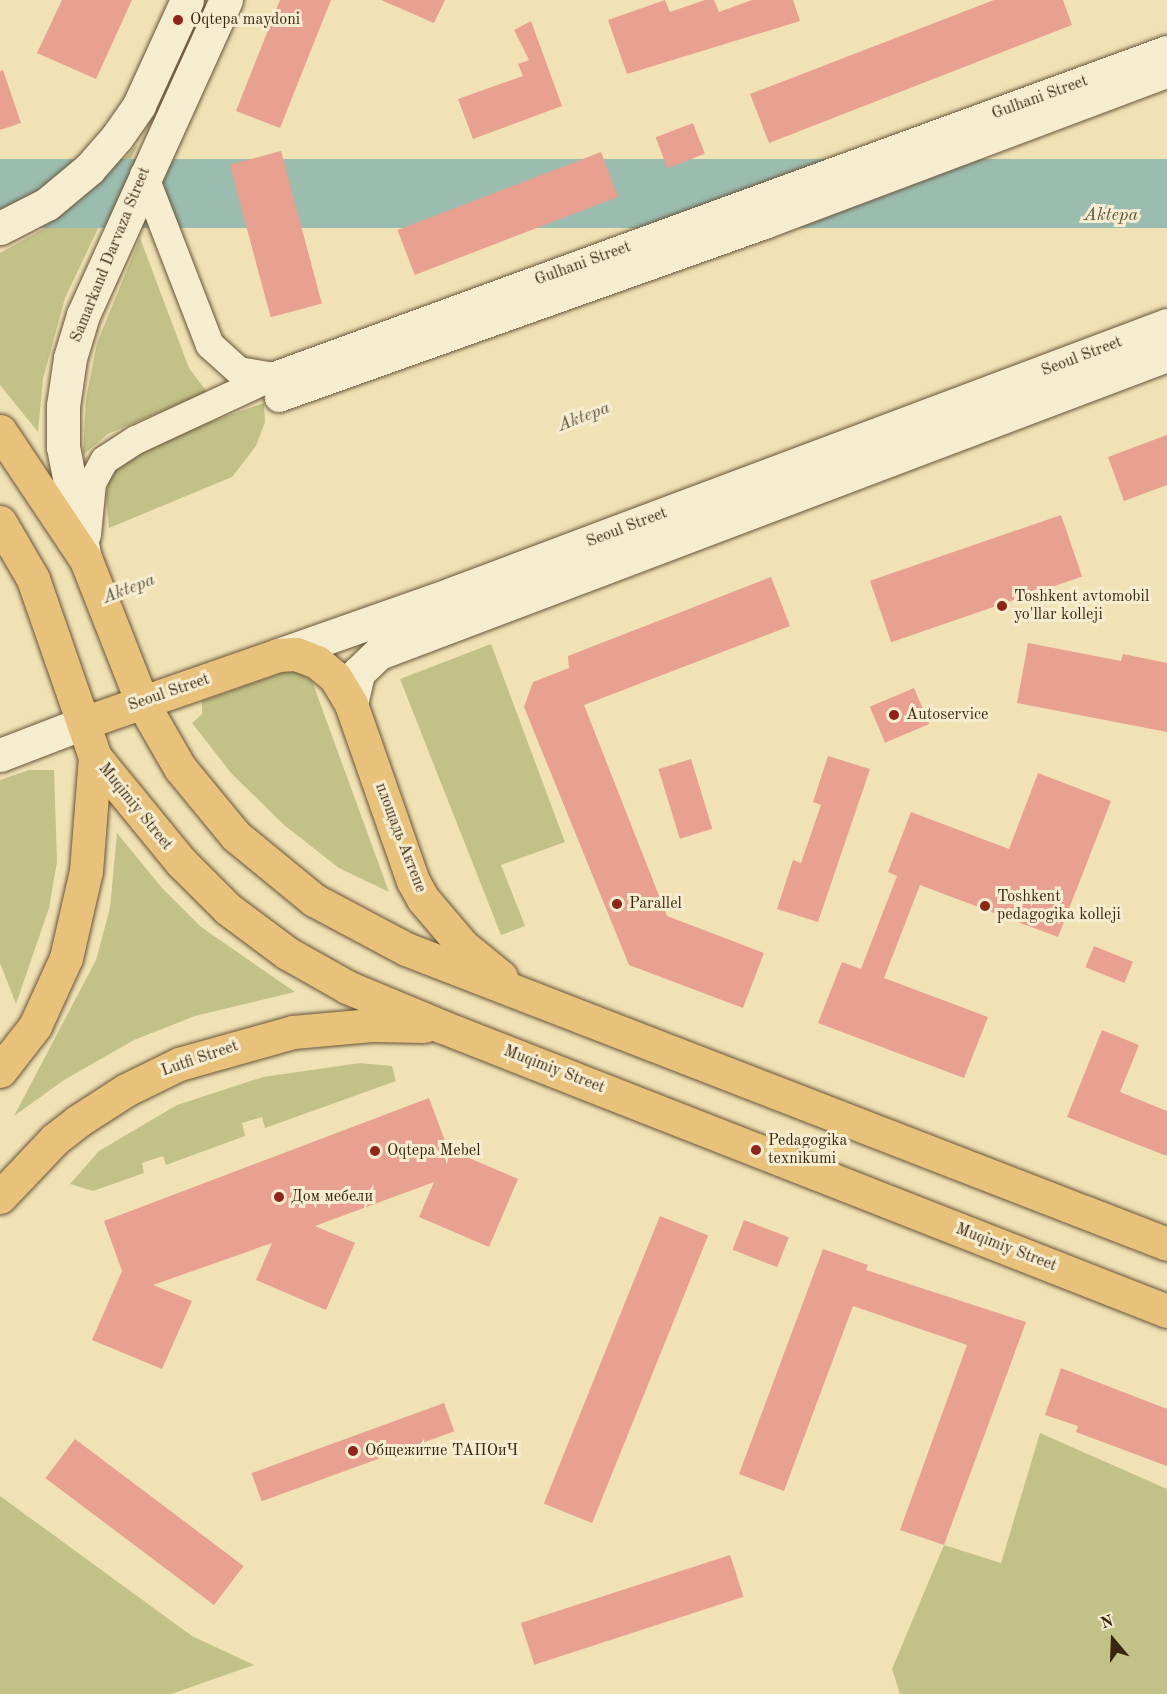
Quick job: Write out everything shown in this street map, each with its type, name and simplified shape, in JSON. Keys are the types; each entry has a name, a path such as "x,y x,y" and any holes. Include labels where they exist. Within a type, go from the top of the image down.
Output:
{"main road":[{"path":"0,228 47,204 88,169 117,137 139,105 188,0"},
{"name":"Samarkand Darvaza Street","path":"86,560 65,468 62,426 66,382 83,315 144,175 226,0"},
{"name":"Seoul Street","path":"83,723 451,594 1167,325"},
{"path":"351,704 358,673 379,653 1167,355"},
{"path":"0,431 86,560 142,702 180,768 214,813 288,881 343,917 390,942 1167,1244"},
{"name":"Muqimiy Street","path":"0,522 33,579 67,671 95,757 166,846 228,909 287,953 347,987 443,1027 1167,1311"},
{"path":"0,545 33,579"},
{"name":"площадь Актепе","path":"278,655 296,654 317,662 335,677 351,704 413,881 423,899 463,946 532,999"},
{"path":"0,755 83,723"},
{"path":"2,1062 45,1006 74,929 94,813 95,757"},
{"name":"Lutfi Street","path":"0,1197 55,1139 78,1121 126,1090 179,1064 293,1032 372,1025 443,1027"}],"street":[{"name":"Gulhani Street","path":"86,560 91,490 105,460 136,440 1167,50"},
{"name":"Gulhani Street","path":"276,387 776,220 1167,74"},
{"path":"144,175 210,345 239,371 276,387"}],"shaded area":[{"path":"138,144 65,298 43,379 38,432 0,385 0,253 65,217 90,197"},
{"path":"140,238 189,368 207,392 108,434 83,455 86,398 97,343"},
{"path":"264,403 265,422 256,446 232,477 109,528 106,497 111,469 134,449"},
{"path":"491,644 565,842 501,865 525,926 501,935 400,679"},
{"path":"293,669 312,681 389,892 339,868 284,825 231,773 192,723 202,714 202,701"},
{"path":"29,770 54,770 57,862 49,908 16,1004 0,963 0,780"},
{"path":"117,833 162,888 201,927 295,992 195,1016 134,1040 64,1080 14,1116 96,960 110,908"},
{"path":"360,1063 392,1066 396,1081 265,1128 262,1117 242,1123 245,1136 166,1165 163,1156 142,1163 144,1173 93,1191 70,1184 99,1151 177,1105 263,1077"},
{"path":"1040,1433 1167,1489 1167,1694 900,1694 892,1669 944,1545 1001,1563"},
{"path":"0,1496 192,1636 254,1665 171,1694 0,1694"}],"water":[{"name":"Aktepa","path":"0,159 1167,159 1167,228 0,228"}],"pier":[{"path":"119,560 141,623 23,664 1,601"}],"building":[{"path":"62,0 132,0 96,79 37,53"},
{"path":"280,0 331,0 280,128 236,111"},
{"path":"381,0 445,0 434,23"},
{"path":"665,0 670,12 705,0 714,0 719,12 752,0 793,0 800,21 627,74 608,20"},
{"path":"994,0 1063,0 1072,25 769,143 750,94"},
{"path":"531,21 562,106 473,139 458,99 523,76 518,64 529,60 514,30"},
{"path":"3,70 21,123 0,130 0,71"},
{"path":"693,123 705,154 667,168 656,137"},
{"path":"281,151 322,304 271,317 230,165"},
{"path":"601,152 618,197 415,275 397,230"},
{"path":"1167,435 1167,485 1124,501 1108,457"},
{"path":"1061,515 1082,576 891,642 870,581"},
{"path":"771,577 790,626 584,705 667,916 764,953 743,1008 629,965 524,707 533,682 569,668 568,656"},
{"path":"1028,643 1121,661 1123,654 1167,663 1167,732 1017,703"},
{"path":"914,688 929,724 885,743 870,707"},
{"path":"828,756 870,769 818,922 777,909 793,860 801,863 821,805 813,802"},
{"path":"691,759 712,829 680,839 658,769"},
{"path":"1038,773 1111,801 1058,937 920,885 884,978 988,1017 964,1078 818,1023 842,962 861,969 897,876 888,872 911,812 1009,849"},
{"path":"1094,946 1133,962 1124,983 1085,967"},
{"path":"1102,1030 1139,1045 1120,1092 1167,1111 1167,1156 1067,1117"},
{"name":"Дом мебели","path":"429,1098 448,1149 518,1179 489,1247 419,1217 434,1182 315,1226 355,1243 326,1310 256,1280 272,1243 153,1285 192,1301 162,1369 92,1340 122,1271 104,1221"},
{"path":"660,1216 708,1235 592,1523 544,1503"},
{"path":"744,1220 789,1237 777,1267 733,1250"},
{"path":"823,1249 868,1265 866,1270 1026,1322 944,1545 900,1530 967,1345 853,1306 784,1491 739,1474"},
{"path":"1061,1368 1167,1409 1167,1466 1076,1432 1078,1426 1045,1415"},
{"name":"Общежитие ТАПОиЧ","path":"444,1403 454,1431 262,1501 251,1473"},
{"path":"75,1439 244,1566 214,1605 46,1478"},
{"path":"730,1555 744,1597 534,1665 521,1623"}],"place":[{"name":"Oqtepa maydoni","path":"178,20"},
{"name":"Toshkent avtomobil yo'llar kolleji","path":"1002,606"},
{"name":"Autoservice","path":"894,715"},
{"name":"Parallel","path":"617,904"},
{"name":"Toshkent pedagogika kolleji","path":"985,906"},
{"name":"Pedagogika texnikumi","path":"756,1150"},
{"name":"Oqtepa Mebel","path":"375,1151"},
{"name":"Дом мебели","path":"279,1197"},
{"name":"Общежитие ТАПОиЧ","path":"353,1451"}]}
